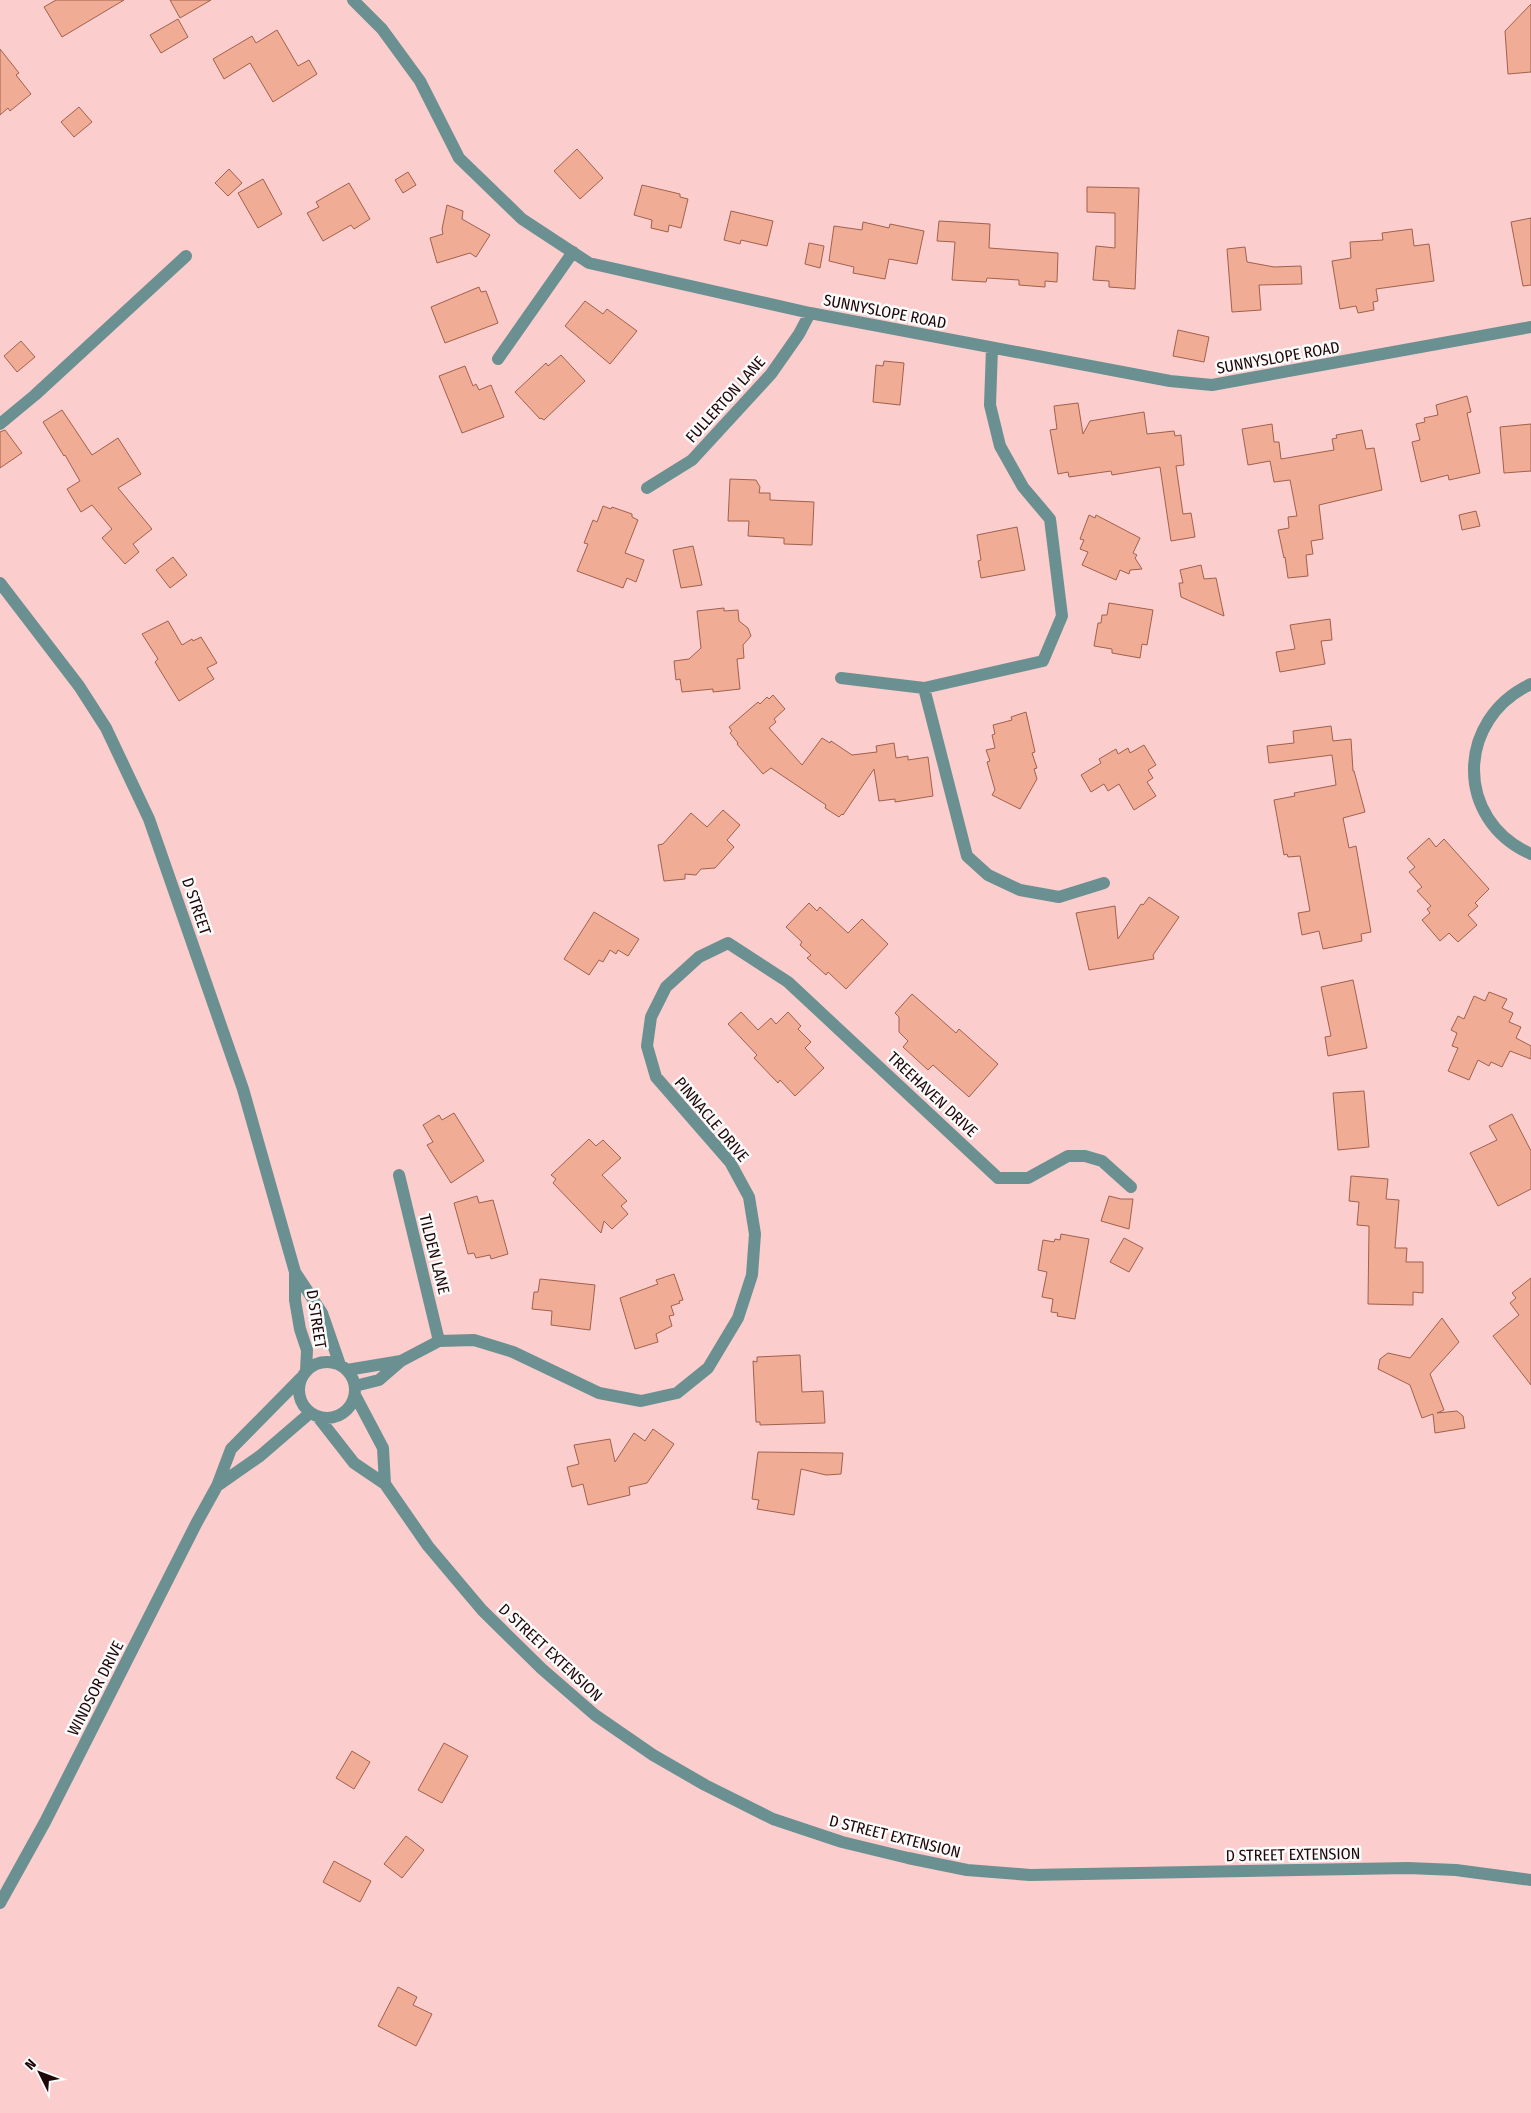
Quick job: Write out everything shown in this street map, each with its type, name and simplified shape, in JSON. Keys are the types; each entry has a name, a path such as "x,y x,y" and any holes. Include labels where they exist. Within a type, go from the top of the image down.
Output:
{"street":[{"name":"SUNNYSLOPE ROAD","path":"353,0 382,29 420,81 458,158 522,219 589,263 810,313 1170,381 1212,385 1531,327"},
{"path":"498,359 573,252"},
{"path":"0,424 35,395 186,256"},
{"name":"FULLERTON LANE","path":"647,488 692,460 771,374 799,334 810,313"},
{"path":"841,678 924,688 1043,661 1062,616 1050,519 1023,487 1000,446 990,405 992,348"},
{"name":"D STREET","path":"0,583 79,686 106,728 149,819 243,1089 295,1272 295,1300 300,1329 307,1350 303,1375"},
{"path":"1531,684 1508,698 1488,720 1476,747 1473,763 1477,796 1497,831 1510,843 1531,854"},
{"path":"924,688 967,856 988,875 1020,890 1059,897 1104,883"},
{"name":"TREEHAVEN DRIVE","path":"728,943 788,982 998,1178 1028,1178 1068,1156 1085,1156 1102,1161 1131,1187"},
{"name":"PINNACLE DRIVE","path":"355,1391 379,1380 401,1362 439,1341 474,1340 513,1352 599,1393 641,1402 677,1393 708,1368 738,1318 752,1275 755,1234 750,1197 730,1162 656,1077 647,1046 651,1017 666,987 699,957 728,943"},
{"name":"TILDEN LANE","path":"399,1175 439,1341"},
{"name":"D STREET","path":"295,1272 322,1313 343,1367"},
{"path":"322,1362 331,1362 343,1367 355,1391 352,1404 337,1416 328,1419 314,1415 303,1406 299,1397 298,1388 303,1375 313,1365 322,1362"},
{"name":"PINNACLE DRIVE","path":"343,1367 401,1362"},
{"name":"WINDSOR DRIVE","path":"0,1902 45,1822 217,1486 231,1449 303,1375"},
{"name":"D STREET EXTENSION","path":"355,1391 382,1448 385,1484"},
{"name":"WINDSOR DRIVE","path":"217,1486 314,1415"},
{"name":"D STREET EXTENSION","path":"314,1415 354,1463 385,1484 428,1546 482,1610 542,1669 595,1714 653,1755 705,1785 773,1819 842,1842 967,1870 1030,1875 1408,1868 1456,1870 1531,1880"}],"building":[{"path":"56,0 124,0 62,37 44,7"},
{"path":"170,0 211,0 180,18"},
{"path":"1531,4 1531,72 1508,74 1505,31"},
{"path":"178,19 188,37 161,53 150,35"},
{"path":"277,30 298,66 309,60 317,74 273,102 250,63 224,79 213,59 252,36 256,43"},
{"path":"0,49 19,73 16,75 31,94 10,111 8,108 0,115"},
{"path":"79,107 92,122 74,137 61,122"},
{"path":"577,149 603,178 580,199 554,171"},
{"path":"229,169 242,183 228,196 215,183"},
{"path":"408,172 416,185 403,193 395,180"},
{"path":"263,179 282,214 258,228 238,193"},
{"path":"349,183 370,219 354,229 351,225 323,241 307,213 319,207 316,202"},
{"path":"642,185 680,194 680,197 688,199 681,228 669,225 668,232 651,228 652,220 634,215"},
{"path":"1087,187 1139,188 1135,289 1109,287 1109,281 1093,280 1096,246 1115,248 1115,213 1087,212"},
{"path":"447,205 463,211 462,219 490,235 476,257 470,253 437,263 430,238 443,234 442,229"},
{"path":"731,211 773,221 767,246 741,240 740,244 724,240"},
{"path":"1531,218 1531,285 1523,286 1511,222"},
{"path":"939,221 990,224 989,248 1058,253 1057,282 1045,281 1045,287 1019,285 1019,280 987,278 986,282 952,280 955,242 937,241"},
{"path":"863,222 889,228 890,224 924,231 917,264 889,259 885,279 853,273 854,267 829,261 834,226 862,230"},
{"path":"1412,229 1414,246 1429,244 1434,281 1376,289 1378,301 1373,302 1374,310 1358,313 1356,306 1340,309 1332,261 1351,258 1350,242 1383,240 1382,233"},
{"path":"809,243 824,246 820,268 805,264"},
{"path":"1245,247 1247,262 1274,267 1301,266 1302,284 1259,285 1261,310 1232,312 1227,249"},
{"path":"479,287 481,292 486,291 498,323 445,343 431,307"},
{"path":"585,301 603,314 607,309 637,331 610,364 565,326"},
{"path":"1178,330 1209,337 1204,362 1173,356"},
{"path":"21,341 35,357 17,372 4,356"},
{"path":"561,355 585,381 544,420 540,419 515,392 546,363 548,366"},
{"path":"884,361 904,363 900,405 873,402 876,365 883,366"},
{"path":"465,366 473,386 476,384 479,390 491,385 504,417 462,433 439,376"},
{"path":"1467,396 1471,412 1467,413 1480,473 1449,480 1448,475 1421,482 1412,442 1420,440 1416,424 1425,422 1424,418 1438,415 1436,405"},
{"path":"1078,403 1083,434 1090,421 1144,412 1147,434 1174,431 1175,436 1181,435 1184,465 1176,466 1183,514 1191,513 1195,537 1171,541 1160,467 1112,475 1111,471 1069,477 1068,472 1058,474 1050,430 1057,429 1054,406"},
{"path":"62,410 92,455 118,438 141,474 118,488 152,529 133,544 139,552 125,564 102,538 112,529 92,505 81,512 67,489 80,481 43,422"},
{"path":"1272,424 1274,442 1279,442 1281,459 1334,450 1332,439 1337,438 1336,435 1362,430 1366,449 1374,448 1382,490 1319,505 1323,539 1311,541 1313,554 1306,555 1308,576 1288,578 1278,530 1289,528 1288,517 1297,516 1290,480 1274,482 1270,461 1248,465 1242,429"},
{"path":"1531,424 1531,471 1504,473 1500,427"},
{"path":"5,430 22,453 0,468 0,432"},
{"path":"730,479 756,480 760,487 759,493 770,493 770,500 814,502 812,545 784,544 784,538 748,536 749,521 728,521"},
{"path":"603,506 632,514 632,517 638,520 625,553 644,560 636,582 627,578 623,588 577,571 588,544 584,543 593,520 597,522"},
{"path":"1476,511 1480,526 1462,530 1459,515"},
{"path":"1089,515 1095,518 1096,515 1140,538 1133,553 1137,555 1135,558 1142,569 1130,570 1129,574 1120,570 1116,580 1082,565 1088,552 1080,549 1084,540 1080,539"},
{"path":"1017,527 1025,570 981,578 978,561 981,560 977,535"},
{"path":"693,546 702,585 681,588 673,550"},
{"path":"173,557 187,575 170,588 156,570"},
{"path":"1201,565 1204,579 1216,578 1224,616 1181,597 1179,583 1183,583 1180,570"},
{"path":"1109,603 1153,610 1147,645 1142,644 1140,658 1112,653 1112,649 1094,646 1098,623 1101,623 1102,615 1107,615"},
{"path":"724,608 724,611 738,610 739,621 748,628 751,636 743,645 744,658 737,659 740,689 713,692 713,689 682,692 680,679 676,680 674,661 689,659 701,648 697,611"},
{"path":"1330,619 1332,640 1321,641 1325,664 1280,672 1276,652 1295,649 1290,625"},
{"path":"168,621 182,645 192,639 193,641 201,637 217,663 207,668 214,679 179,701 155,662 158,659 142,634"},
{"path":"773,695 785,709 774,719 776,722 769,728 802,765 822,738 830,743 831,741 852,755 877,752 876,746 894,743 896,758 908,756 908,760 928,757 933,796 895,802 895,799 879,801 874,769 843,815 839,817 825,808 826,805 771,768 763,774 737,744 730,733 732,731 729,727 758,702 760,704 767,697 769,699"},
{"path":"1026,712 1035,752 1032,753 1037,768 1034,769 1037,779 1020,809 992,795 995,790 987,762 990,761 986,750 995,748 992,735 995,734 993,725 1012,720 1011,717"},
{"path":"1331,726 1333,741 1351,739 1353,771 1365,812 1343,818 1349,848 1356,846 1371,932 1361,934 1362,941 1323,949 1319,931 1302,935 1298,913 1310,911 1300,856 1288,857 1287,854 1284,855 1274,800 1295,796 1294,793 1336,785 1332,755 1269,763 1267,746 1294,743 1293,731"},
{"path":"1144,745 1156,765 1148,770 1153,778 1147,782 1156,796 1134,810 1119,784 1108,791 1104,784 1091,792 1081,775 1101,763 1099,759 1116,749 1118,754 1128,748 1130,753"},
{"path":"723,810 740,825 727,840 734,847 715,868 701,869 696,875 685,874 685,879 664,881 658,845 663,844 691,813 707,827"},
{"path":"1429,838 1436,847 1444,839 1489,889 1475,903 1478,906 1468,915 1477,925 1458,942 1449,933 1440,941 1422,920 1430,913 1427,909 1431,906 1417,891 1422,887 1409,872 1415,867 1407,858"},
{"path":"1149,897 1179,917 1153,955 1154,959 1089,970 1076,913 1115,906 1118,939 1141,904 1143,905"},
{"path":"809,903 817,911 820,907 848,933 862,919 888,944 846,989 828,972 826,975 807,958 811,955 800,945 802,942 786,927"},
{"path":"594,912 639,939 628,956 618,950 616,954 610,950 603,962 599,960 589,975 564,959"},
{"path":"1353,980 1367,1048 1328,1056 1325,1037 1331,1036 1321,987"},
{"path":"1489,992 1507,999 1502,1008 1513,1013 1509,1022 1521,1027 1516,1038 1531,1046 1531,1059 1510,1051 1502,1067 1491,1062 1489,1066 1478,1060 1469,1080 1448,1071 1458,1048 1452,1046 1457,1033 1451,1030 1458,1016 1464,1019 1474,996 1485,1001"},
{"path":"912,994 956,1033 959,1029 998,1064 969,1097 933,1065 928,1070 903,1047 908,1041 899,1032 899,1017 895,1013"},
{"path":"741,1012 758,1030 771,1018 776,1024 788,1012 801,1026 798,1029 811,1042 805,1048 824,1068 795,1096 780,1080 778,1083 754,1058 757,1055 728,1024"},
{"path":"1364,1091 1369,1147 1338,1150 1333,1093"},
{"path":"454,1113 484,1161 451,1183 427,1145 433,1142 423,1125 439,1115 442,1120"},
{"path":"1512,1114 1531,1151 1531,1189 1498,1206 1470,1153 1497,1140 1489,1126"},
{"path":"589,1139 596,1146 603,1140 621,1158 602,1175 627,1201 621,1206 628,1214 612,1229 604,1221 601,1233 553,1183 556,1179 551,1175"},
{"path":"1351,1176 1388,1179 1386,1199 1399,1200 1395,1248 1407,1248 1406,1262 1423,1262 1423,1293 1413,1292 1413,1305 1368,1304 1369,1226 1357,1225 1359,1202 1349,1201"},
{"path":"477,1196 479,1203 493,1200 508,1254 491,1259 490,1255 476,1258 474,1253 468,1254 454,1203"},
{"path":"1109,1196 1133,1199 1129,1229 1101,1221"},
{"path":"1061,1234 1089,1239 1075,1319 1057,1316 1058,1313 1051,1312 1053,1299 1042,1297 1047,1272 1038,1270 1043,1240 1054,1242 1055,1239 1060,1240"},
{"path":"1124,1238 1143,1248 1129,1272 1110,1262"},
{"path":"674,1274 683,1300 671,1306 674,1315 669,1316 672,1326 656,1334 658,1342 635,1349 620,1298 658,1284 656,1280"},
{"path":"1531,1278 1531,1385 1493,1336 1519,1315 1510,1303 1516,1298 1512,1293"},
{"path":"540,1279 595,1285 590,1330 551,1325 552,1311 532,1309 534,1292 538,1292"},
{"path":"1442,1318 1459,1342 1430,1374 1444,1410 1437,1413 1457,1411 1463,1416 1465,1428 1435,1433 1433,1414 1422,1418 1410,1385 1378,1369 1380,1359 1388,1353 1410,1358"},
{"path":"800,1355 802,1392 823,1391 825,1423 760,1425 760,1422 756,1422 753,1361 757,1362 757,1357"},
{"path":"653,1429 674,1444 647,1483 629,1487 630,1495 588,1505 583,1484 572,1487 567,1467 579,1464 574,1445 610,1439 615,1462 634,1433 645,1441"},
{"path":"758,1452 843,1453 841,1474 826,1475 801,1469 794,1515 757,1509 759,1500 752,1499"},
{"path":"444,1743 468,1756 442,1803 418,1790"},
{"path":"352,1751 370,1762 354,1789 336,1778"},
{"path":"406,1836 424,1850 402,1878 384,1864"},
{"path":"334,1861 371,1881 360,1902 323,1882"},
{"path":"398,1987 417,1997 413,2005 432,2014 416,2046 378,2026"}]}
